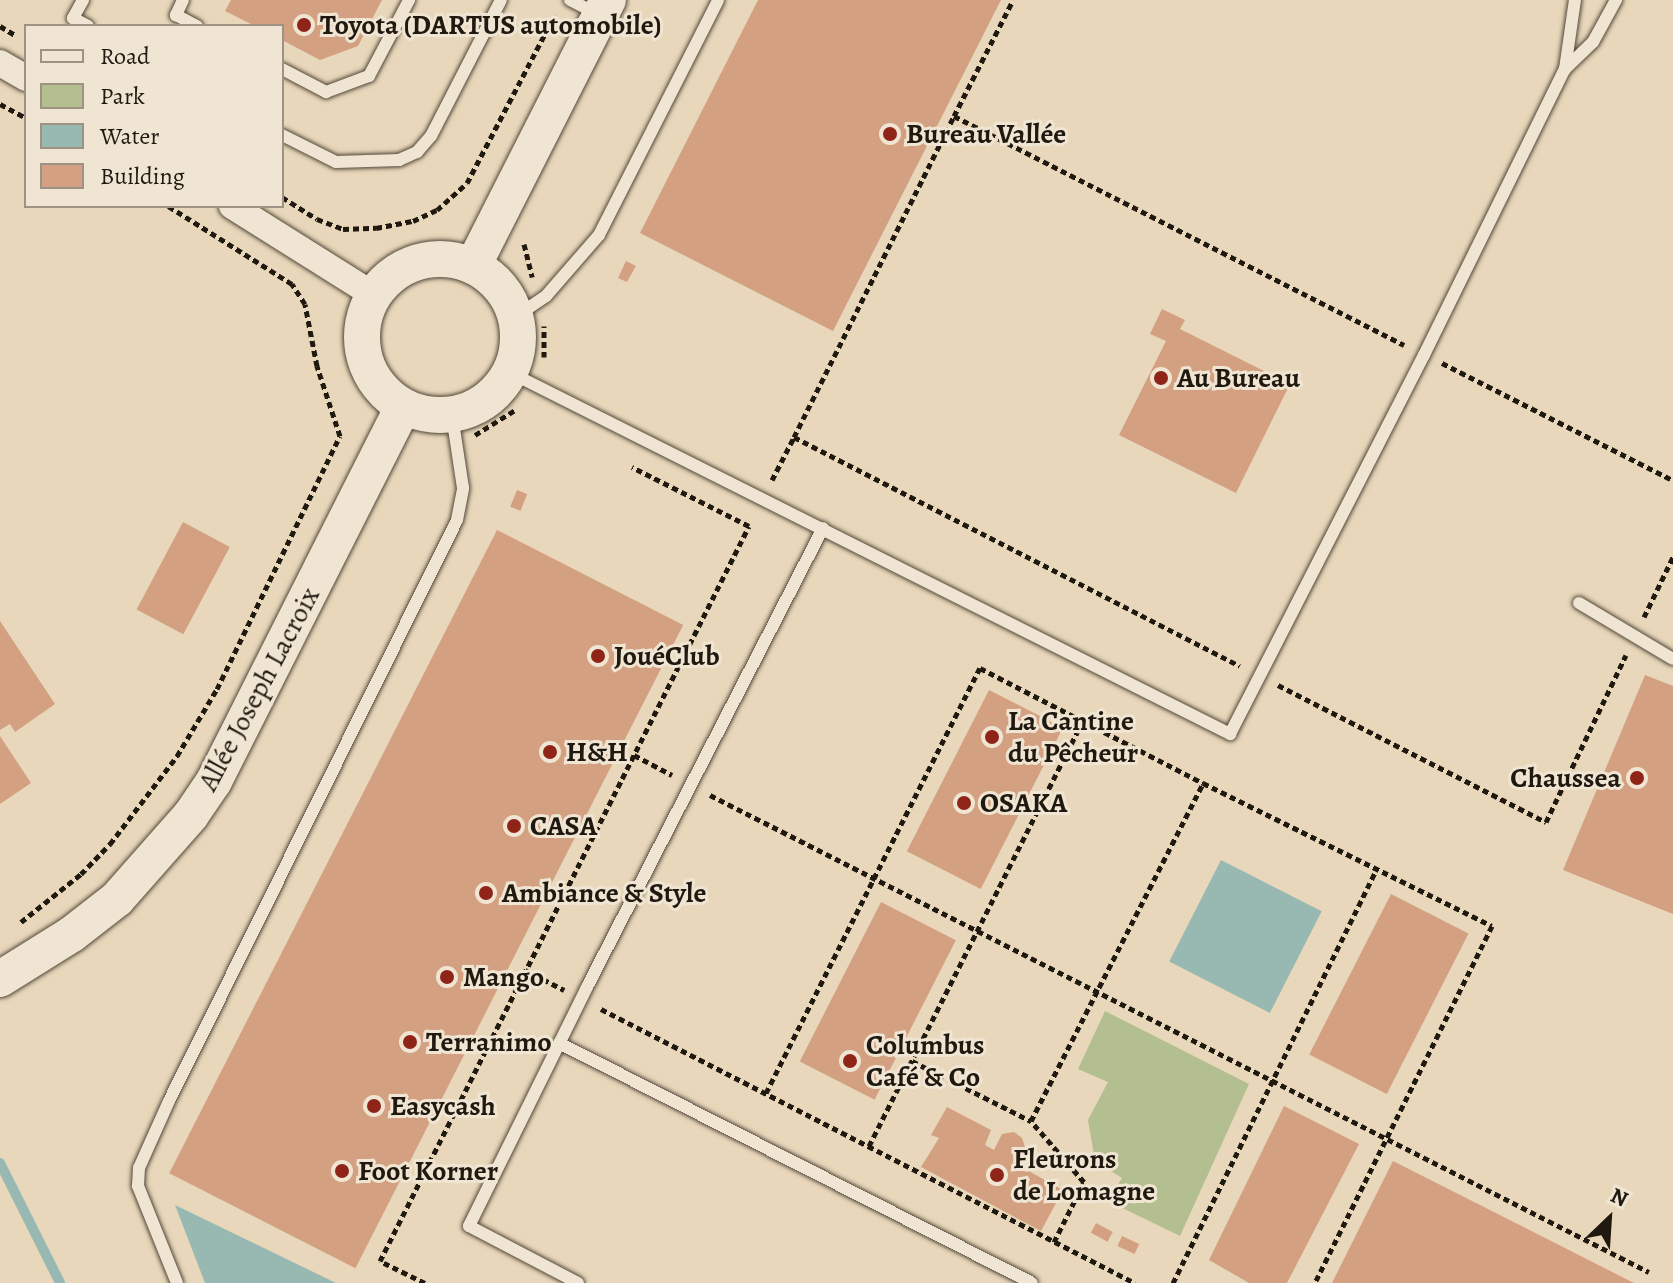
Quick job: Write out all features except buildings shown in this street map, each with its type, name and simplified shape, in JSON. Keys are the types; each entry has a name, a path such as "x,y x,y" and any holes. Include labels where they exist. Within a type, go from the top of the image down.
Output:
{"street":[{"path":"473,266 592,5"},
{"path":"0,63 24,77"},
{"path":"235,208 374,295"},
{"path":"429,260 451,260 473,266 494,280 530,320 511,373 464,425 403,407 383,391 368,370 362,344 363,319 374,295 389,278 407,266 429,260"},
{"name":"Allée Joseph Lacroix","path":"0,979 69,937 117,899 172,841 214,781 403,407"},
{"name":"Allée Joseph Lacroix","path":"0,969 69,937"}],"lane":[{"path":"83,0 73,18 84,24"},
{"path":"183,0 176,15 193,24"},
{"path":"284,70 326,92 369,76 409,0"},
{"path":"284,136 336,162 399,160 417,152 431,136 501,0"},
{"path":"530,320 546,296 599,235 718,0"},
{"path":"511,373 1230,734 1424,355 1565,69 1575,0"},
{"path":"1565,69 1593,42 1616,0"},
{"path":"177,1283 138,1186 139,1168 169,1101 457,520 463,488 464,425"},
{"path":"578,1283 469,1226 581,999 823,528"},
{"path":"1579,603 1673,659"},
{"path":"559,1043 1032,1283"}],"path":[{"path":"794,437 1013,0"},
{"path":"284,198 317,219 343,229 376,228 413,221 437,210 467,183 556,13"},
{"path":"0,104 24,117"},
{"path":"954,116 1673,480"},
{"path":"17,925 81,874 110,844 177,756 217,689 340,436 335,413 317,366 305,304 292,284 171,208"},
{"path":"530,320 544,357"},
{"path":"464,425 515,410"},
{"path":"425,1283 380,1261 749,526 632,467"},
{"path":"766,1093 980,668 1492,926 1384,1138 1315,1283"},
{"path":"869,1146 1083,721"},
{"path":"634,755 1649,1272"},
{"path":"1031,1121 1203,783"},
{"path":"1173,1283 1376,870"},
{"path":"525,970 1135,1283"},
{"path":"912,1061 1031,1121 1084,1182 1054,1242"}],"green space":[{"path":"1105,1011 1249,1084 1180,1236 1108,1201 1122,1178 1095,1161 1088,1120 1108,1082 1078,1069"}],"water":[{"path":"1221,860 1322,911 1270,1013 1169,962"},
{"path":"175,1205 336,1283 205,1283"}],"waterway":[{"path":"0,1163 60,1283"}],"place":[{"name":"Toyota (DARTUS automobile)","path":"304,25"},
{"name":"Bureau Vallée","path":"890,134"},
{"name":"Au Bureau","path":"1161,378"},
{"name":"JouéClub","path":"598,656"},
{"name":"La Cantine du Pêcheur","path":"992,737"},
{"name":"H&H","path":"550,752"},
{"name":"Chaussea","path":"1637,778"},
{"name":"OSAKA","path":"964,803"},
{"name":"CASA","path":"514,826"},
{"name":"Ambiance & Style","path":"486,893"},
{"name":"Mango","path":"447,977"},
{"name":"Terranimo","path":"410,1042"},
{"name":"Columbus Café & Co","path":"850,1061"},
{"name":"Easycash","path":"374,1106"},
{"name":"Foot Korner","path":"342,1171"},
{"name":"Fleurons de Lomagne","path":"997,1175"}]}
